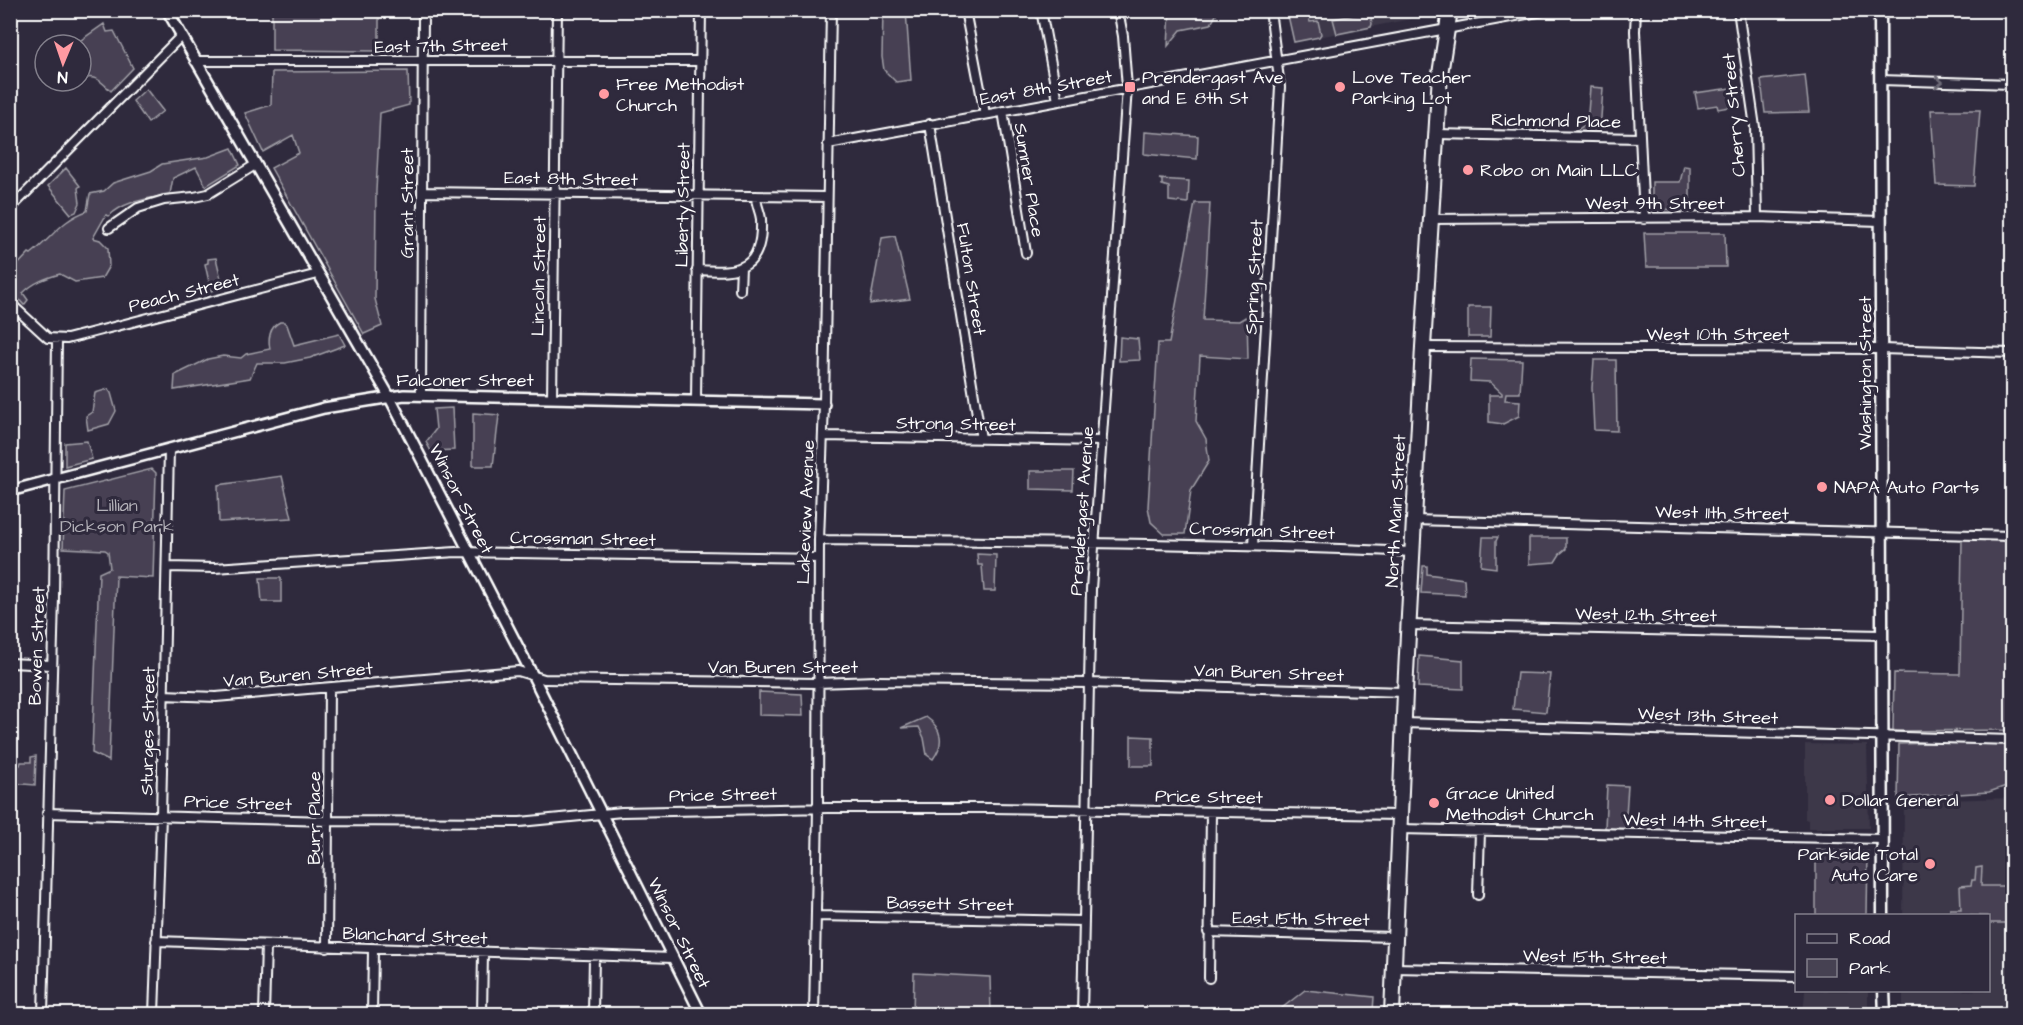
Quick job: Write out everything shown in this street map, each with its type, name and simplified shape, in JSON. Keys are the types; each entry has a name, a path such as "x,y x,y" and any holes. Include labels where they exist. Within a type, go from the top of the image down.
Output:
{"highway":[{"name":"North Main Street","path":"1392,1014 1393,937 1413,520 1440,74 1450,10"}],"main road":[{"name":"Washington Street","path":"1880,10 1883,914"},
{"path":"1884,992 1885,1014"}],"street":[{"name":"Winsor Street","path":"167,10 389,396 533,676 701,1014"},
{"name":"Grant Street","path":"421,395 423,10"},
{"name":"Lincoln Street","path":"552,398 557,10"},
{"name":"Liberty Street","path":"696,400 701,10"},
{"name":"Lakeview Avenue","path":"814,1014 817,916 819,540 824,404 831,10"},
{"path":"965,10 985,114"},
{"path":"1041,10 1058,101"},
{"name":"Prendergast Avenue","path":"1082,1014 1091,589 1127,88 1118,10"},
{"name":"Spring Street","path":"1253,546 1280,88 1270,10"},
{"name":"East 8th Street","path":"828,144 1548,10"},
{"path":"1636,10 1644,219"},
{"name":"Cherry Street","path":"1738,10 1755,127 1757,217"},
{"path":"10,209 181,36"},
{"name":"East 7th Street","path":"195,60 700,60"},
{"path":"1880,80 2013,84"},
{"name":"Sumner Place","path":"1003,111 1026,253"},
{"name":"Fulton Street","path":"930,124 980,440"},
{"name":"Richmond Place","path":"1436,134 1640,138"},
{"path":"109,228 138,208 165,200 208,194 255,165"},
{"name":"East 8th Street","path":"423,192 827,197"},
{"path":"697,270 719,271 741,267 755,258 759,248 760,218 756,196"},
{"name":"West 9th Street","path":"1431,219 1757,217 1881,220"},
{"path":"740,290 741,267"},
{"name":"Peach Street","path":"57,340 318,274"},
{"path":"10,303 43,335 57,340"},
{"name":"Bowen Street","path":"43,1014 56,479 57,340"},
{"name":"West 10th Street","path":"1423,347 1881,349 2013,353"},
{"name":"Falconer Street","path":"10,491 324,408 389,396 824,404"},
{"name":"Strong Street","path":"823,436 1102,441"},
{"name":"Sturges Street","path":"154,1014 169,449"},
{"name":"West 11th Street","path":"1413,520 2013,536"},
{"name":"Crossman Street","path":"819,540 1111,543 1412,552"},
{"name":"Crossman Street","path":"167,567 215,568 470,552 819,558"},
{"name":"West 12th Street","path":"1408,624 1882,635"},
{"path":"10,663 51,665"},
{"name":"Van Buren Street","path":"163,695 216,697 518,671 542,679 818,683 876,681 1089,683 1405,692"},
{"name":"Burr Place","path":"327,948 329,688"},
{"name":"West 13th Street","path":"1403,723 2013,740"},
{"name":"Price Street","path":"47,813 329,821 520,822 622,812 818,809 951,808 1399,815"},
{"path":"1209,978 1211,812"},
{"name":"West 14th Street","path":"1399,829 1882,839"},
{"path":"1478,895 1480,831"},
{"name":"Bassett Street","path":"817,916 1083,921"},
{"name":"East 15th Street","path":"1208,932 1393,937"},
{"name":"Blanchard Street","path":"156,942 673,958"},
{"path":"264,1014 266,945"},
{"path":"372,1014 373,950"},
{"path":"482,1014 483,953"},
{"path":"593,1014 594,956"},
{"name":"West 15th Street","path":"1393,968 1795,976"}],"shaded area":[{"path":"1287,11 1407,11 1411,19 1293,42"},
{"path":"1805,744 1867,745 1869,828 1808,828 1808,820 1805,819"},
{"path":"2012,798 2012,1014 1903,1014 1903,992 1990,992 1990,914 1903,914 1904,801"},
{"path":"1805,992 1868,992 1868,1014 1803,1014"}],"green space":[{"path":"1170,10 1218,11 1211,24 1181,30 1168,46"},
{"path":"272,11 379,11 379,51 272,50"},
{"path":"883,11 906,11 911,80 896,82 884,70"},
{"path":"1287,11 1307,11 1310,22 1318,21 1321,34 1319,37 1294,42"},
{"path":"1370,12 1371,27 1337,34 1333,19"},
{"path":"104,24 107,32 114,31 133,68 111,91 93,78 93,33 91,33"},
{"path":"408,71 409,105 380,113 376,191 375,299 382,326 364,334 271,168 299,153 293,135 263,152 245,113 271,105 272,72"},
{"path":"1805,75 1809,112 1765,113 1761,80"},
{"path":"1590,87 1603,88 1600,132 1575,131 1585,125"},
{"path":"1738,87 1741,105 1718,109 1717,105 1698,108 1695,93"},
{"path":"146,89 163,111 148,123 133,101"},
{"path":"1931,110 1980,110 1974,186 1936,185"},
{"path":"1145,132 1198,136 1197,159 1144,154"},
{"path":"232,148 240,165 206,186 196,167 173,178 170,194 130,203 109,216 106,215 93,238 100,240 108,248 109,266 102,278 75,282 60,274 50,277 36,283 23,293 28,300 24,305 11,291 11,272 63,224 87,211 90,194 104,191 113,183 151,171 162,164 208,157"},
{"path":"1684,166 1690,167 1690,210 1652,209 1652,182 1680,182"},
{"path":"66,168 80,186 78,188 80,203 76,212 71,214 48,186"},
{"path":"1159,179 1189,181 1188,203 1169,201 1169,187 1162,185 1162,180"},
{"path":"1195,203 1210,203 1203,320 1239,321 1247,316 1248,359 1200,356 1196,421 1206,439 1209,461 1191,490 1185,534 1164,534 1151,522 1148,507 1158,343 1169,343"},
{"path":"1644,233 1725,233 1726,267 1646,267"},
{"path":"895,236 910,299 870,304 882,238"},
{"path":"216,258 223,287 211,291 205,264 208,263 208,259"},
{"path":"1468,307 1491,307 1490,337 1468,337"},
{"path":"280,322 287,325 294,345 339,334 345,345 310,358 285,363 257,363 250,378 174,390 175,375 208,359 223,356 241,358 246,354 270,349 270,334"},
{"path":"1120,337 1138,339 1140,360 1119,361"},
{"path":"1471,359 1522,360 1520,393 1506,393 1505,400 1520,401 1519,416 1503,424 1489,422 1489,395 1502,395 1502,393 1490,382 1470,381"},
{"path":"1594,360 1616,360 1617,431 1594,430 1592,388"},
{"path":"108,389 116,411 109,424 88,430 86,416 92,412 95,393"},
{"path":"452,408 454,450 431,451 426,442 436,429 434,409"},
{"path":"473,413 499,415 493,466 473,466"},
{"path":"87,441 92,459 65,466 65,443"},
{"name":"Lillian Dickson Park","path":"152,469 156,473 153,578 116,576 109,761 92,753 99,573 110,568 108,552 63,548 65,491"},
{"path":"1030,471 1074,471 1073,490 1030,489"},
{"path":"282,476 292,518 219,522 218,485"},
{"path":"1483,537 1498,537 1496,568 1481,566"},
{"path":"1529,538 1566,538 1566,549 1555,562 1529,564"},
{"path":"1962,539 2012,541 2012,730 1893,730 1894,673 1960,674"},
{"path":"977,554 996,555 995,591 984,591 982,565 978,565"},
{"path":"1423,566 1427,566 1427,574 1464,579 1465,595 1421,593"},
{"path":"260,578 281,578 281,602 262,602"},
{"path":"1419,656 1463,660 1463,689 1418,687"},
{"path":"1517,673 1550,674 1546,712 1513,709"},
{"path":"759,692 802,694 803,716 759,715"},
{"path":"926,717 936,726 940,736 939,747 933,759 927,755 919,727 901,728"},
{"path":"1131,736 1153,737 1153,766 1131,766"},
{"path":"2005,743 2012,746 2012,784 1989,792 1898,798 1899,744"},
{"path":"36,756 35,785 11,783 11,766 20,765 21,762 31,762 31,757"},
{"path":"1607,785 1628,786 1625,829 1605,828"},
{"path":"1816,850 1868,852 1867,914 1816,914"},
{"path":"1982,867 1981,886 2009,886 2008,923 1990,923 1990,914 1949,914 1950,909 1961,909 1960,886 1971,885 1972,880 1975,880 1976,868"},
{"path":"914,973 990,977 991,1014 913,1014"},
{"path":"1305,990 1374,997 1373,1011 1282,1014 1282,1008"}],"place":[{"name":"Prendergast Ave and E 8th St","path":"1130,87"},
{"name":"Love Teacher Parking Lot","path":"1340,87"},
{"name":"Free Methodist Church","path":"604,94"},
{"name":"Robo on Main LLC","path":"1468,170"},
{"name":"NAPA Auto Parts","path":"1822,487"},
{"name":"Dollar General","path":"1830,800"},
{"name":"Grace United Methodist Church","path":"1434,803"},
{"name":"Parkside Total Auto Care","path":"1930,864"}]}
